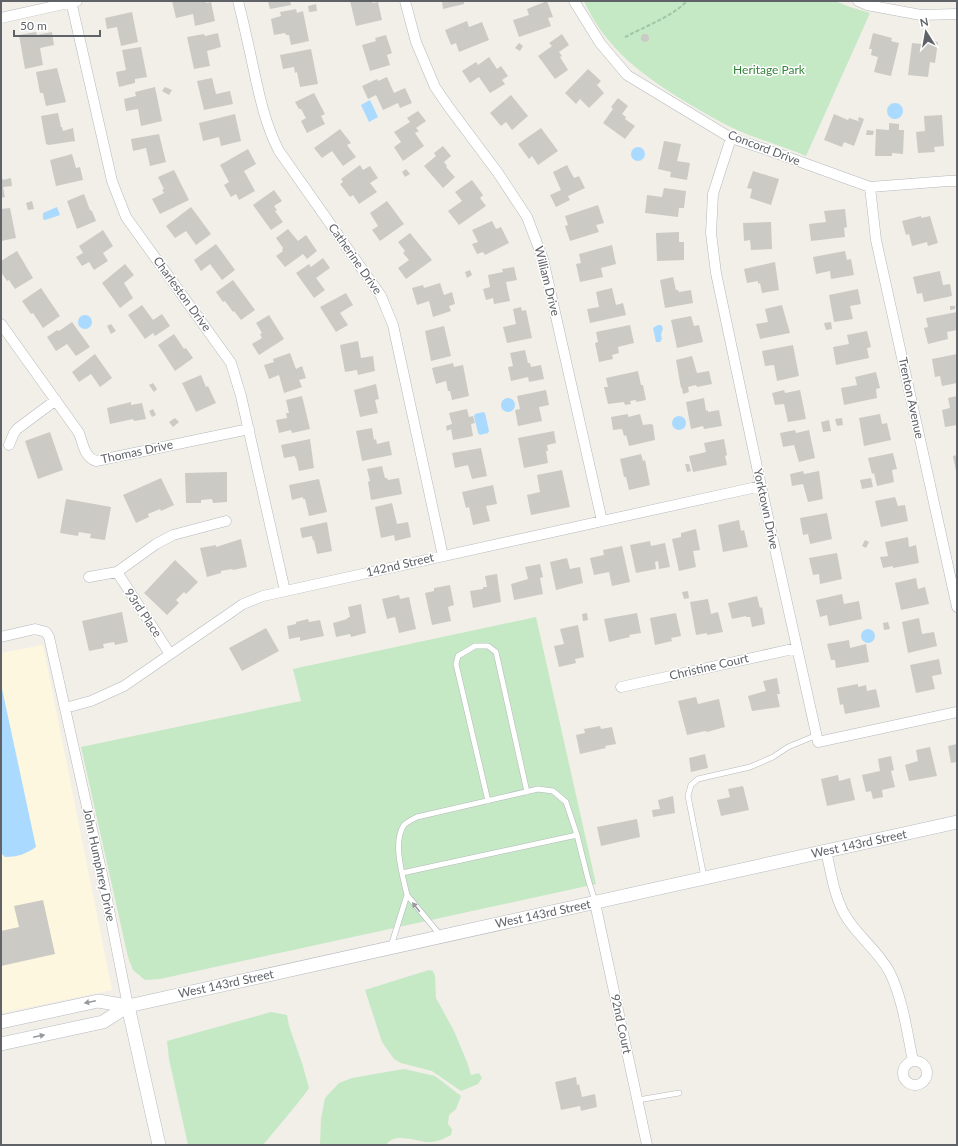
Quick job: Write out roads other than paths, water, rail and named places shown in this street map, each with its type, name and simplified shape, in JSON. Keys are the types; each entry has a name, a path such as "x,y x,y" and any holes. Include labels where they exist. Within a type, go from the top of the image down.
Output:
{"main road":[{"name":"West 143rd Street","path":"1,1044 103,1022 128,1006 957,822"},
{"name":"West 143rd Street","path":"1,1022 98,1001 128,1006"},
{"name":"John Humphrey Drive","path":"128,1006 159,1145"}],"street":[{"path":"1,18 73,1"},
{"name":"Charleston Drive","path":"73,1 112,181 126,217 231,363 241,396 285,591"},
{"name":"Catherine Drive","path":"238,1 257,86 273,140 279,151 381,296 393,325 443,556"},
{"name":"William Drive","path":"405,1 416,42 435,87 498,173 527,217 537,241 543,258 602,521"},
{"name":"Concord Drive","path":"574,1 600,43 627,75 731,138 765,148 870,187 948,180 957,181"},
{"path":"858,1 867,5 921,15 957,14"},
{"name":"Yorktown Drive","path":"731,138 713,194 711,233 716,273 761,486 817,735"},
{"name":"Trenton Avenue","path":"870,187 876,240 957,607"},
{"name":"Thomas Drive","path":"1,324 79,433 86,454 92,460 96,461 248,428"},
{"path":"9,446 14,433 18,429 56,400"},
{"name":"142nd Street","path":"65,708 91,701 124,686 243,604 263,596 761,486"},
{"path":"89,578 117,572 156,544 173,535 226,521"},
{"name":"93rd Place","path":"117,572 170,654"},
{"name":"John Humphrey Drive","path":"1,637 35,629 46,632 49,637 102,874 128,1006"},
{"name":"Christine Court","path":"621,687 797,648"},
{"path":"817,735 818,742 957,712"},
{"path":"826,851 834,888 845,916 883,961 895,984 900,1000 913,1061"},
{"name":"92nd Court","path":"595,903 647,1145"}],"lane":[{"path":"488,801 456,664 458,656 475,646 488,646 496,652 527,792"},
{"path":"704,878 688,796 691,785 698,779 750,767 773,757 788,747 817,735"},
{"path":"442,936 407,896 398,852 400,834 405,824 417,817 538,789 553,791 566,802 577,835 595,903"},
{"path":"402,873 577,835"},
{"path":"391,948 407,896"},
{"path":"638,1100 679,1093"}],"water":[{"path":"370,100 378,117 369,122 361,105"},
{"path":"895,103 902,108 903,111 898,118 895,119 888,114 887,111 892,104"},
{"path":"638,147 643,149 645,154 643,159 638,161 633,159 631,154 633,149"},
{"path":"57,207 60,215 45,220 43,219 43,213"},
{"path":"82,315 88,315 92,319 92,325 88,329 82,329 78,325 78,319"},
{"path":"661,325 663,328 661,335 662,339 660,342 656,342 653,328"},
{"path":"508,398 513,400 515,405 513,410 508,412 503,410 501,405 503,400"},
{"path":"485,413 489,431 488,433 480,435 478,433 474,416 475,414"},
{"path":"676,416 682,416 686,420 686,426 682,430 676,430 672,426 672,420"},
{"path":"868,629 873,631 875,636 873,641 868,643 863,641 861,636 863,631"},
{"path":"1,684 36,847 21,855 9,857 5,857 1,853"}],"park label":[{"name":"Heritage Park","path":"769,70"}]}
